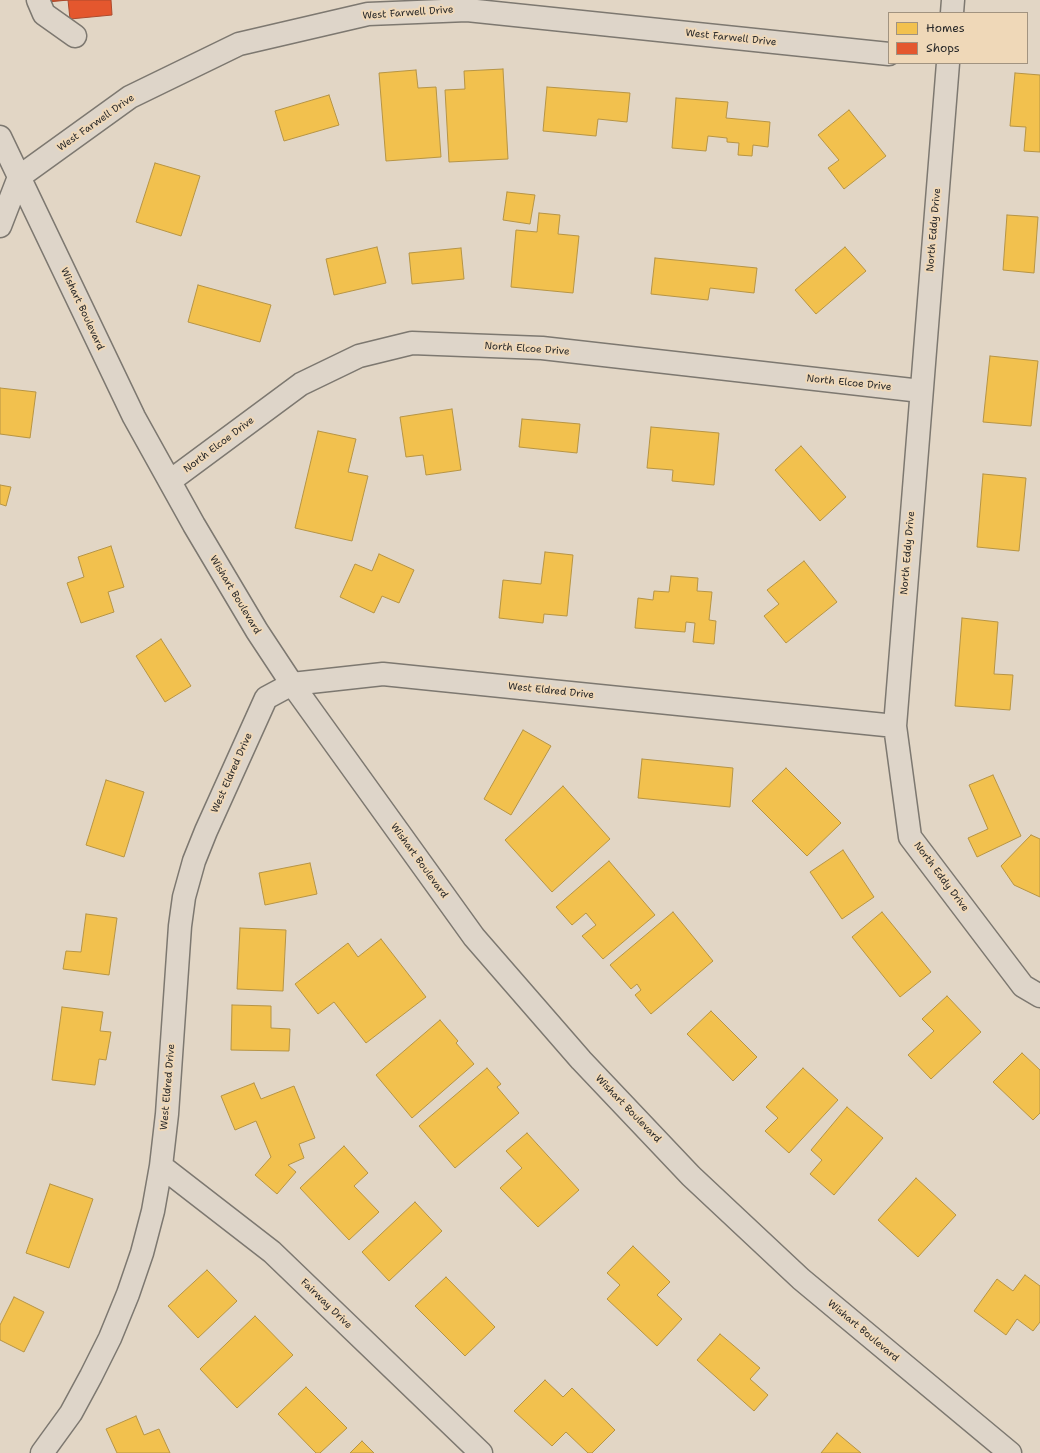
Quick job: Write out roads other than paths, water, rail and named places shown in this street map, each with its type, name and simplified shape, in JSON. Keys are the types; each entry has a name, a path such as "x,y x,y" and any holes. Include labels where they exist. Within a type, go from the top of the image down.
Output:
{"street":[{"path":"38,0 44,14 75,36"},
{"path":"952,12 953,0"},
{"name":"West Farwell Drive","path":"19,177 130,97 239,44 368,14 467,10 888,54"},
{"name":"North Eddy Drive","path":"948,64 894,726 910,837 1023,986 1040,996"},
{"name":"Wishart Boulevard","path":"0,137 134,417 194,525 257,631 292,684 474,936 581,1060 691,1176 801,1279 1010,1453"},
{"path":"0,226 19,177"},
{"name":"North Elcoe Drive","path":"170,482 301,384 359,356 412,343 542,348 921,391"},
{"name":"West Eldred Drive","path":"42,1453 71,1413 110,1338 128,1294 142,1253 153,1211 161,1166 167,1114 180,926 184,897 194,861 206,831 266,698 292,684 383,674 894,726"},
{"name":"Fairway Drive","path":"161,1166 272,1252 481,1453"}]}
